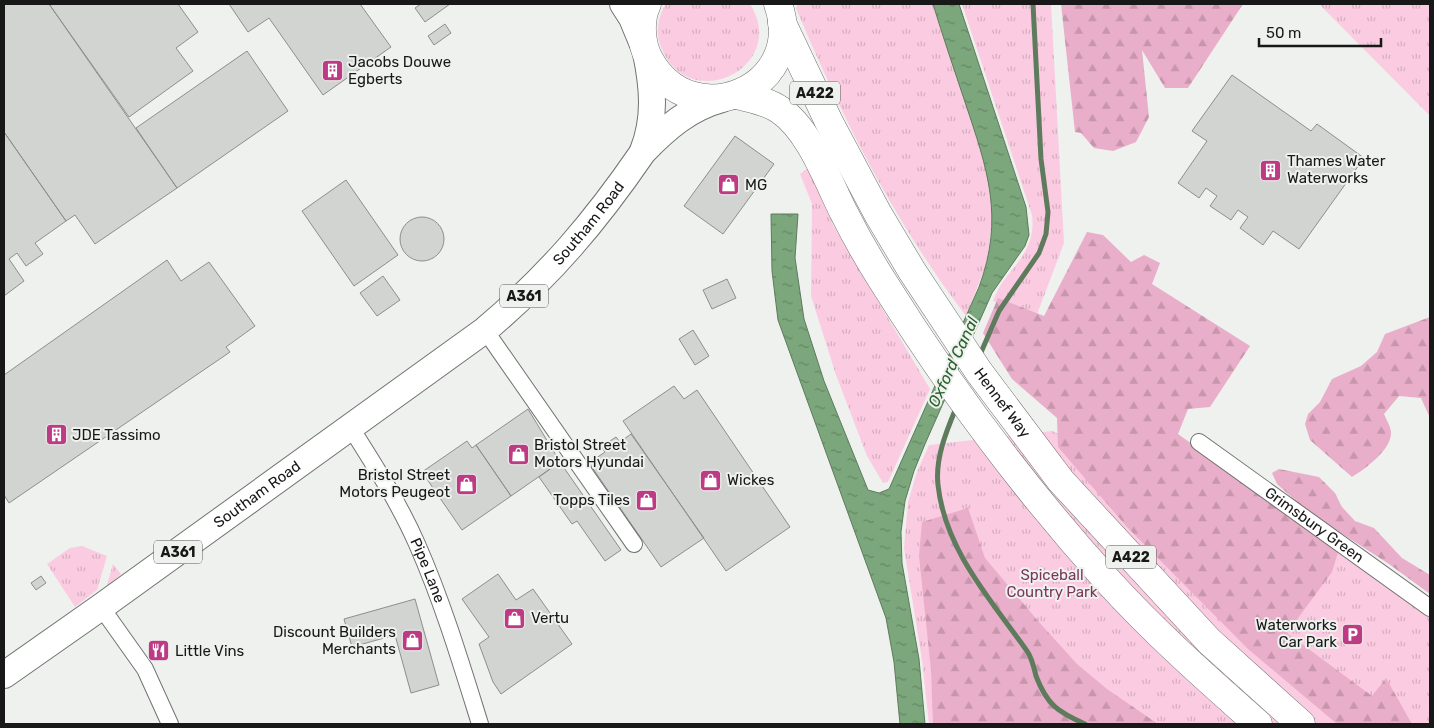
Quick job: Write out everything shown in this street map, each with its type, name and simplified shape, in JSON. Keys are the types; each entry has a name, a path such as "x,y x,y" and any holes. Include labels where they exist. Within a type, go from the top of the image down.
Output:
{"highway":[{"path":"645,50 642,28 647,4"},
{"path":"729,97 753,86 766,74 776,58 782,41 780,13"},
{"name":"Hennef Way","path":"780,13 849,162 912,271 979,372 1068,489 1209,641 1301,724"},
{"name":"Hennef Way","path":"645,50 655,70 676,89 703,99 729,97 771,105 794,123 812,151 849,223 881,279 930,353 1012,468 1108,582 1187,661 1258,724"}],"main road":[{"name":"Southam Road","path":"623,4 632,18 645,50 653,105 649,135 642,152"},
{"name":"Southam Road","path":"4,675 352,428 486,330 518,302 584,233 642,152 680,118 698,107 729,97"}],"street":[{"path":"486,330 634,544"},
{"name":"Pipe Lane","path":"352,428 402,512 420,551 444,610 480,724"},
{"name":"Grimsbury Green","path":"1199,442 1430,608"},
{"path":"101,607 145,669 170,724"}],"green space":[{"path":"666,4 750,4 759,27 757,47 747,64 731,75 712,81 692,79 674,68 661,47 658,36 658,25"},
{"path":"798,4 933,4 986,164 993,206 988,260 966,316 916,244 871,168 813,48 796,8"},
{"path":"962,4 1051,4 1064,243 1036,317 993,301 998,289 1025,252 1030,241 1032,215"},
{"path":"1061,4 1243,4 1188,88 1165,88 1142,50 1149,117 1136,142 1113,151 1094,148 1081,133 1075,132"},
{"path":"1319,4 1430,4 1430,116"},
{"path":"809,167 834,227 930,389 888,482 883,483 867,456 836,375 811,296 812,204 800,174"},
{"path":"1087,232 1103,235 1131,262 1144,255 1160,263 1152,284 1250,346 1210,407 1188,409 1178,434 1339,549 1332,572 1287,633 1372,696 1386,678 1412,724 1337,724 1248,649 1127,527 1058,447 1057,418 1012,379 983,333 998,298 1044,316"},
{"path":"1430,317 1430,418 1421,398 1399,396 1384,414 1391,433 1387,446 1370,464 1352,477 1310,440 1305,424 1308,414 1320,402 1332,379 1361,366 1377,352 1385,334"},
{"name":"Spiceball Country Park","path":"1052,431 1250,517 1293,520 1430,617 1430,724 929,724 922,660 904,548 908,502 917,472 929,445"},
{"path":"1279,469 1319,477 1335,493 1342,507 1355,521 1374,528 1402,558 1430,575 1430,594 1389,564 1307,511 1277,484 1272,473"},
{"path":"968,508 985,558 1038,621 1077,664 1107,689 1158,724 933,724 931,670 919,556 922,522"},
{"path":"82,546 107,556 97,590 75,607 47,564 70,548"},
{"path":"113,564 121,574 106,588"}],"water":[{"name":"Oxford Canal","path":"933,4 959,4 1026,207 1029,235 1025,246 992,293 925,444 905,501 901,532 902,563 919,659 925,724 900,724 894,662 886,618 778,320 772,271 771,214 798,214 795,258 804,319 824,381 868,490 879,493 889,489 979,287 987,262 991,238 992,215 986,171"}],"building":[{"path":"4,4 49,4 177,188 95,244 75,215 66,221 4,132"},
{"path":"49,4 178,4 198,32 176,48 193,71 129,117"},
{"name":"Jacobs Douwe Egberts","path":"229,4 360,4 391,47 323,95 269,18 248,32"},
{"path":"421,4 450,4 425,22 415,8"},
{"path":"445,24 451,33 434,45 428,36"},
{"path":"247,51 288,111 177,188 136,128"},
{"name":"Thames Water Waterworks","path":"1232,75 1311,131 1317,124 1364,158 1299,249 1273,231 1263,245 1240,228 1248,217 1238,210 1231,220 1210,206 1217,196 1206,188 1199,198 1178,183 1207,141 1192,131"},
{"path":"4,132 66,221 35,243 43,254 26,266 17,253 9,259 24,281 4,296"},
{"name":"MG","path":"735,136 774,164 723,234 684,206"},
{"path":"346,180 398,255 354,286 302,211"},
{"path":"422,217 434,221 440,227 444,239 440,251 434,257 422,261 410,257 404,251 400,239 404,227 410,221"},
{"name":"JDE Tassimo","path":"167,260 181,281 209,262 255,326 226,347 230,352 9,503 4,495 4,375"},
{"path":"383,276 400,300 377,316 360,293"},
{"path":"727,279 736,298 712,309 703,290"},
{"path":"693,330 709,356 695,365 679,339"},
{"name":"Wickes","path":"674,386 684,399 697,390 790,527 726,571 623,421"},
{"name":"Bristol Street Motors Hyundai","path":"528,409 560,462 511,496 476,445"},
{"name":"Topps Tiles","path":"631,434 704,538 661,567 589,463 605,452 601,447 616,437 620,442"},
{"name":"Bristol Street Motors Peugeot","path":"467,441 472,448 476,445 511,496 462,530 422,472"},
{"path":"560,462 621,550 605,561 577,521 572,524 539,477"},
{"name":"Vertu","path":"498,574 516,600 533,589 572,644 501,694 493,682 479,644 489,637 462,599"},
{"path":"41,576 46,583 36,590 31,583"},
{"name":"Discount Builders Merchants","path":"415,599 439,685 411,693 395,635 352,647 344,619"},
{"name":"Little Vins","path":"161,643 166,656 157,659 152,647"}],"waterway":[{"path":"979,357 999,311 1039,253 1046,234 1048,212 1041,159 1033,4"},
{"path":"956,408 942,446 938,465 938,485 942,509 950,531 972,573 1029,654 1044,694 1054,706 1068,716 1085,724"}],"place":[{"name":"Jacobs Douwe Egberts","path":"332,71"},
{"name":"Thames Water Waterworks","path":"1271,170"},
{"name":"MG","path":"729,185"},
{"name":"JDE Tassimo","path":"56,435"},
{"name":"Bristol Street Motors Hyundai","path":"518,454"},
{"name":"Wickes","path":"711,480"},
{"name":"Bristol Street Motors Peugeot","path":"466,484"},
{"name":"Topps Tiles","path":"646,500"},
{"name":"Vertu","path":"515,618"},
{"name":"Waterworks Car Park","path":"1353,634"},
{"name":"Discount Builders Merchants","path":"412,641"},
{"name":"Little Vins","path":"159,651"}]}
